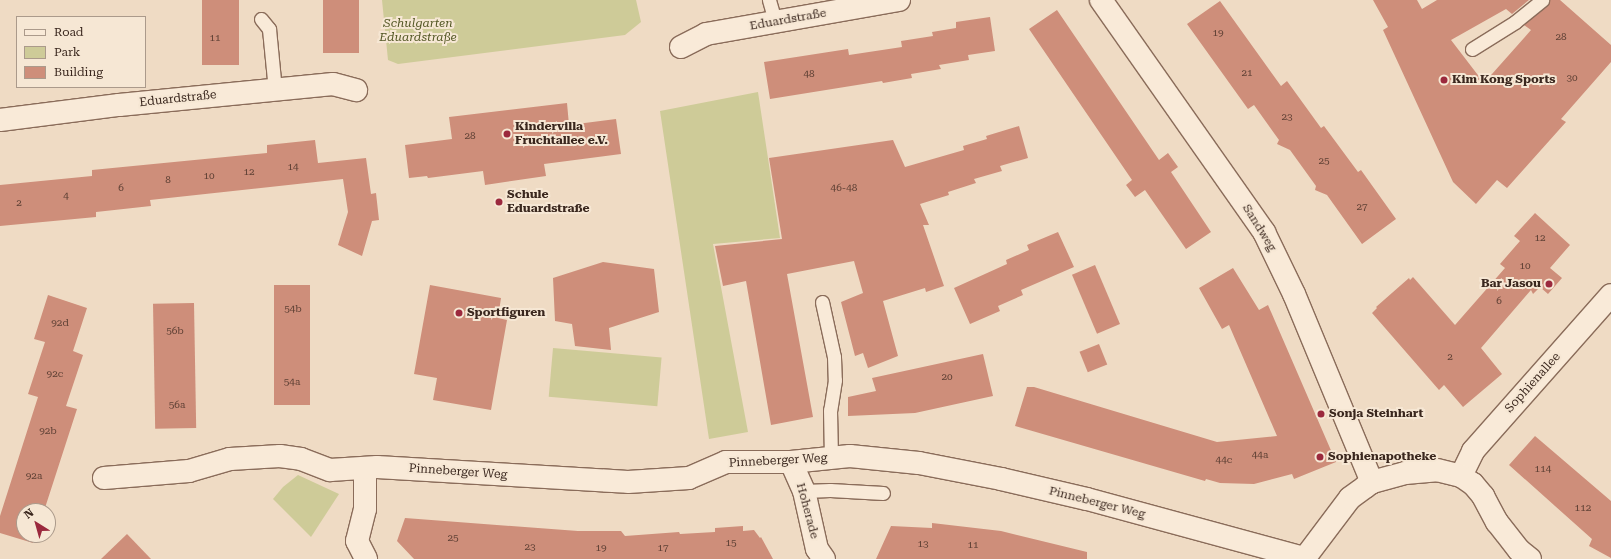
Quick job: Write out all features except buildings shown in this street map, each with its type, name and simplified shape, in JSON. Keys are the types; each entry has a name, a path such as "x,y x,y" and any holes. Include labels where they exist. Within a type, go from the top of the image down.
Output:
{"street":[{"name":"Eduardstraße","path":"681,47 706,34 899,0"},
{"name":"Sandweg","path":"1101,0 1264,232 1294,294 1372,482"},
{"name":"Eduardstraße","path":"0,120 119,105 333,84 356,90"},
{"name":"Sophienallee","path":"1461,476 1473,451 1611,295"},
{"name":"Pinneberger Weg","path":"104,478 189,471 230,459 280,456 301,459 330,470 377,467 628,482 689,478 726,462 791,462 850,456 919,463 1001,479 1087,499 1304,559"},
{"name":"Hoherade","path":"791,462 804,491 817,548 824,559"},
{"path":"366,468 365,509 357,541 366,559"},
{"path":"1304,559 1350,498 1372,482 1406,473 1434,470 1461,476 1473,484 1483,496 1517,556"}],"lane":[{"path":"769,0 775,21"},
{"path":"1472,49 1515,22 1542,0"},
{"path":"261,19 269,29 275,90"},
{"path":"822,302 834,358 835,373 830,410 831,458"},
{"path":"804,491 830,490 883,493"}],"green space":[{"name":"Schulgarten Eduardstraße","path":"382,0 636,0 641,22 625,35 398,64 388,60"},
{"path":"758,92 780,238 713,244 748,432 709,439 660,111"},
{"path":"553,348 662,357 657,406 549,397"},
{"path":"298,475 339,494 311,537 273,499 283,487"}],"place":[{"name":"Kim Kong Sports","path":"1444,80"},
{"name":"Kindervilla Fruchtallee e.V.","path":"507,134"},
{"name":"Schule Eduardstraße","path":"499,202"},
{"name":"Bar Jasou","path":"1549,284"},
{"name":"Sportfiguren","path":"459,313"},
{"name":"Sonja Steinhart","path":"1321,414"},
{"name":"Sophienapotheke","path":"1320,457"}]}
